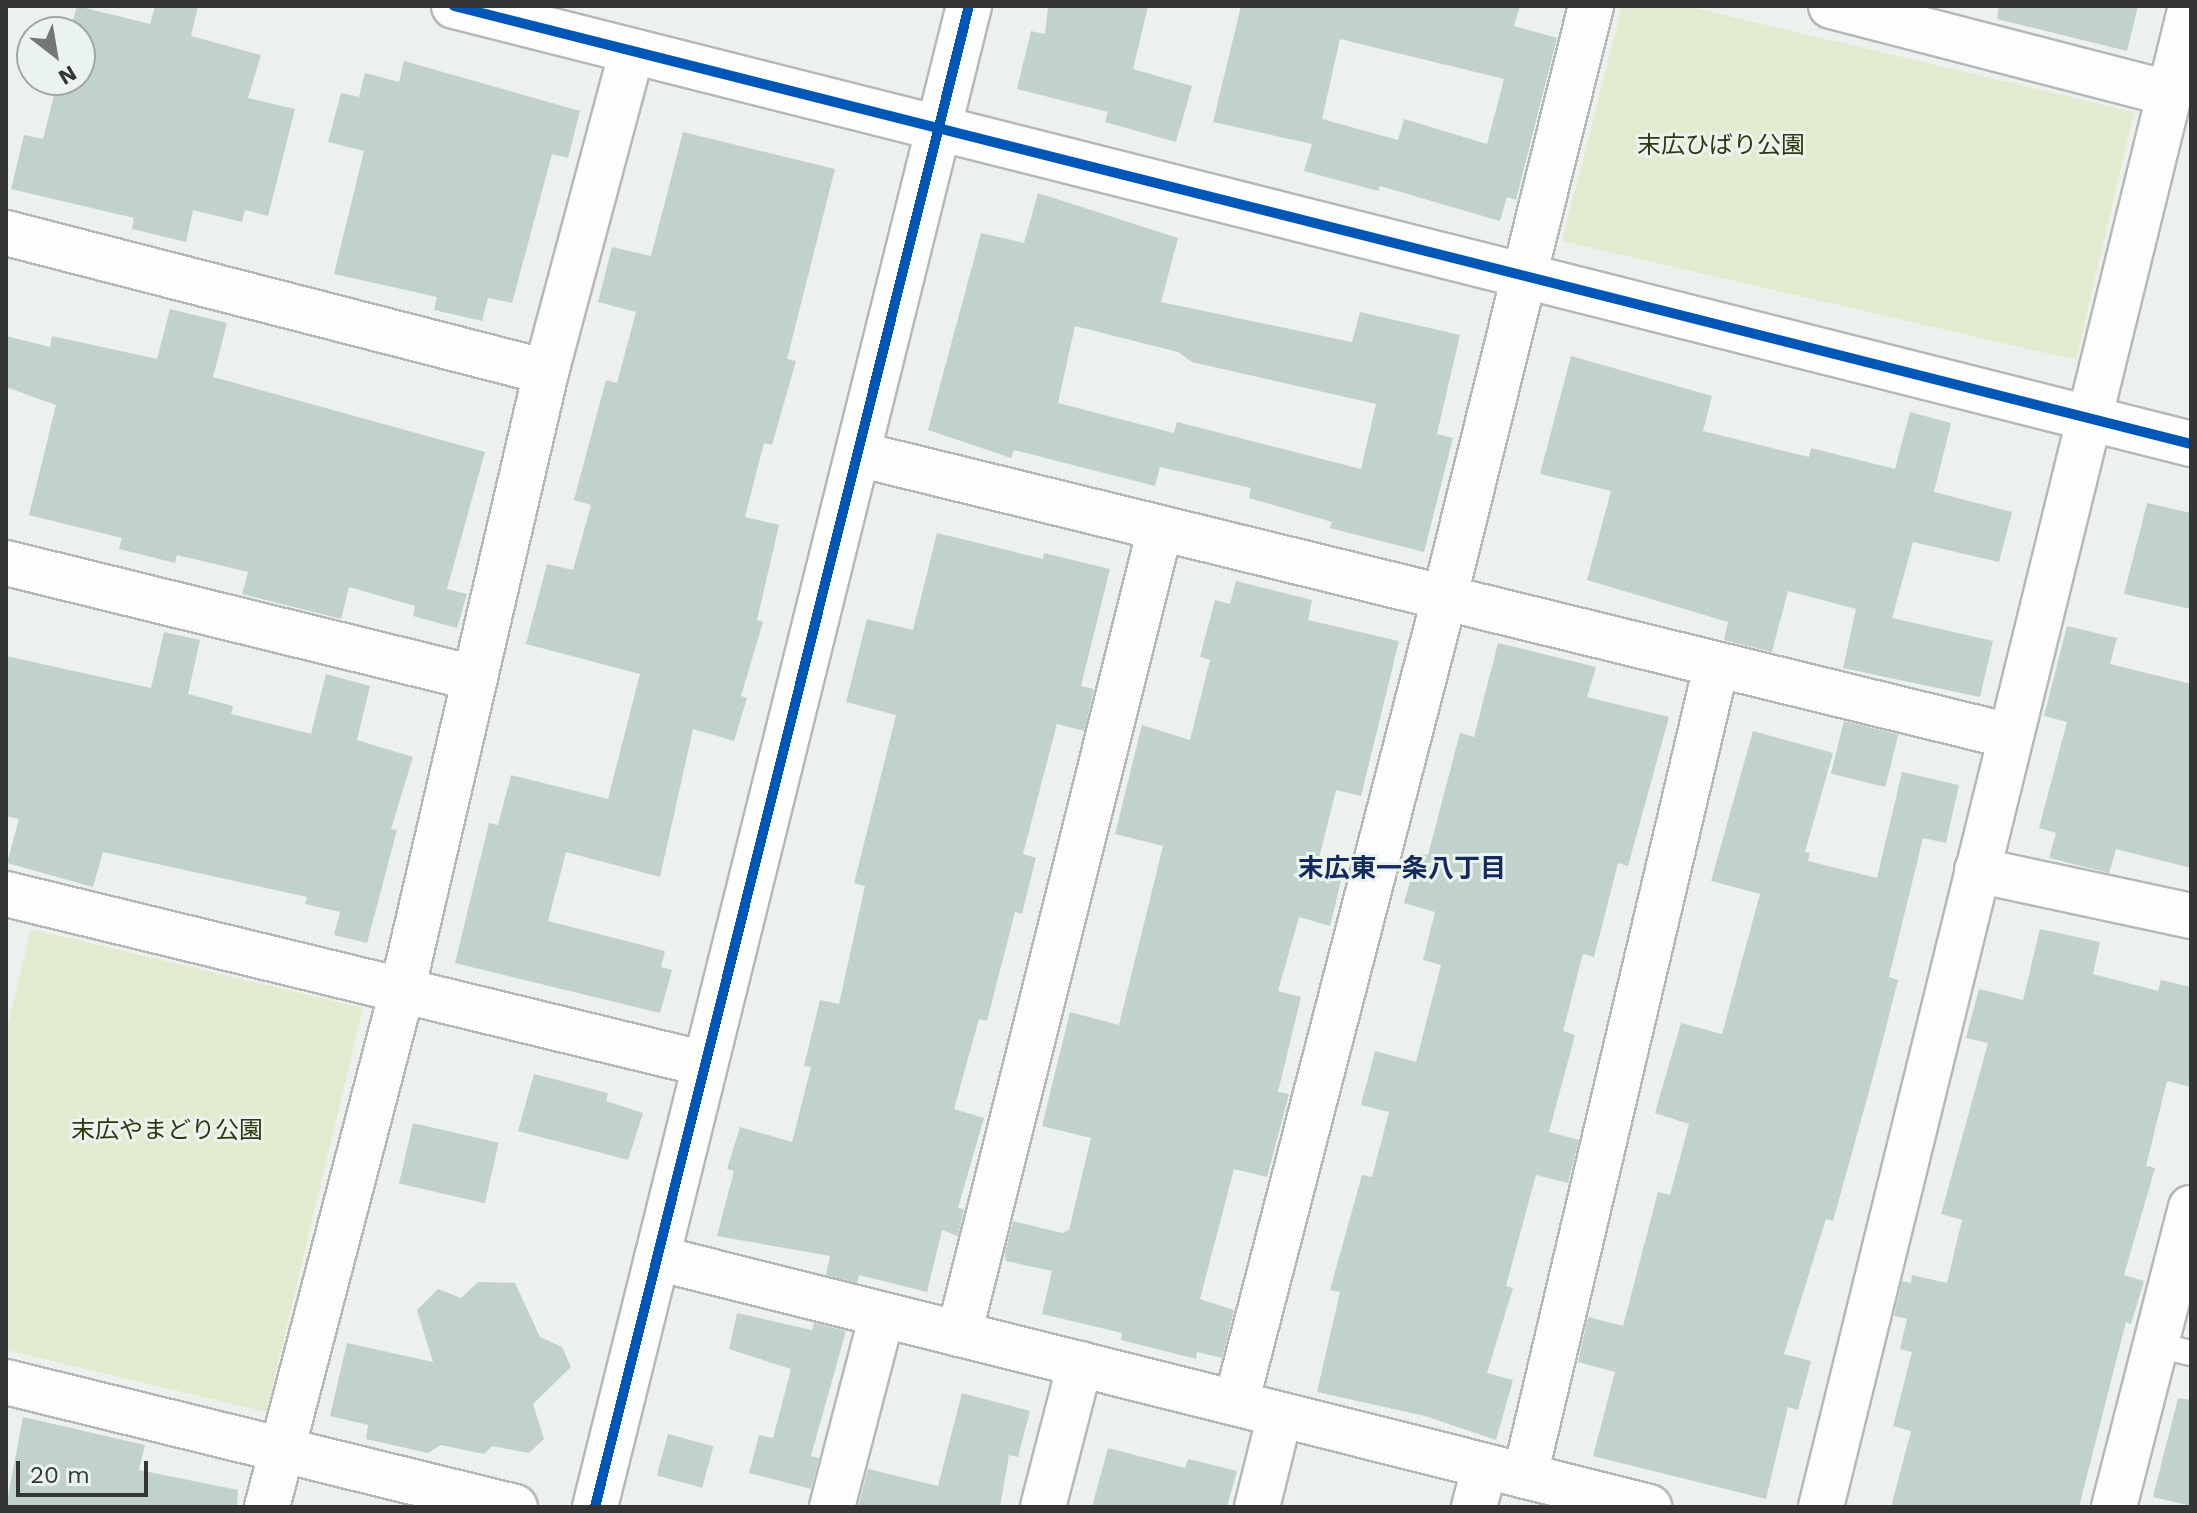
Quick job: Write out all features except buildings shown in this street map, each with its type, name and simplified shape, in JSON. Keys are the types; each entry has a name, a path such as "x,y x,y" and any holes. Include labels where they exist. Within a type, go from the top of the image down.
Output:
{"street":[{"path":"454,6 578,22 632,52 1521,273 2191,444"},
{"path":"595,1507 969,6"},
{"path":"1236,1403 1445,596 1521,273 1591,6"},
{"path":"1831,6 1887,13 2168,93"},
{"path":"1821,1507 2191,6"},
{"path":"267,1507 402,991 546,372 632,52"},
{"path":"6,233 546,372"},
{"path":"858,454 1445,596 1716,667 2010,736"},
{"path":"959,1334 1160,529"},
{"path":"6,563 475,678"},
{"path":"1495,1483 1716,667"},
{"path":"1977,870 2191,916"},
{"path":"8,903 402,991 705,1064"},
{"path":"2114,1507 2174,1349 2191,1208"},
{"path":"657,1258 1236,1403 1495,1483 1649,1507"},
{"path":"832,1507 882,1315"},
{"path":"1043,1507 1080,1364"},
{"path":"6,1382 515,1507"},
{"path":"1257,1507 1280,1415"}],"green space":[{"name":"末広ひばり公園","path":"1622,6 1686,6 2134,112 2076,360 1562,241"},
{"name":"末広やまどり公園","path":"31,929 363,1008 266,1412 6,1350 6,1032"}],"cycle path":[{"path":"454,6 2191,444"},
{"path":"595,1507 969,6"}],"district":[{"name":"末広東一条八丁目","path":"1402,869"}]}
